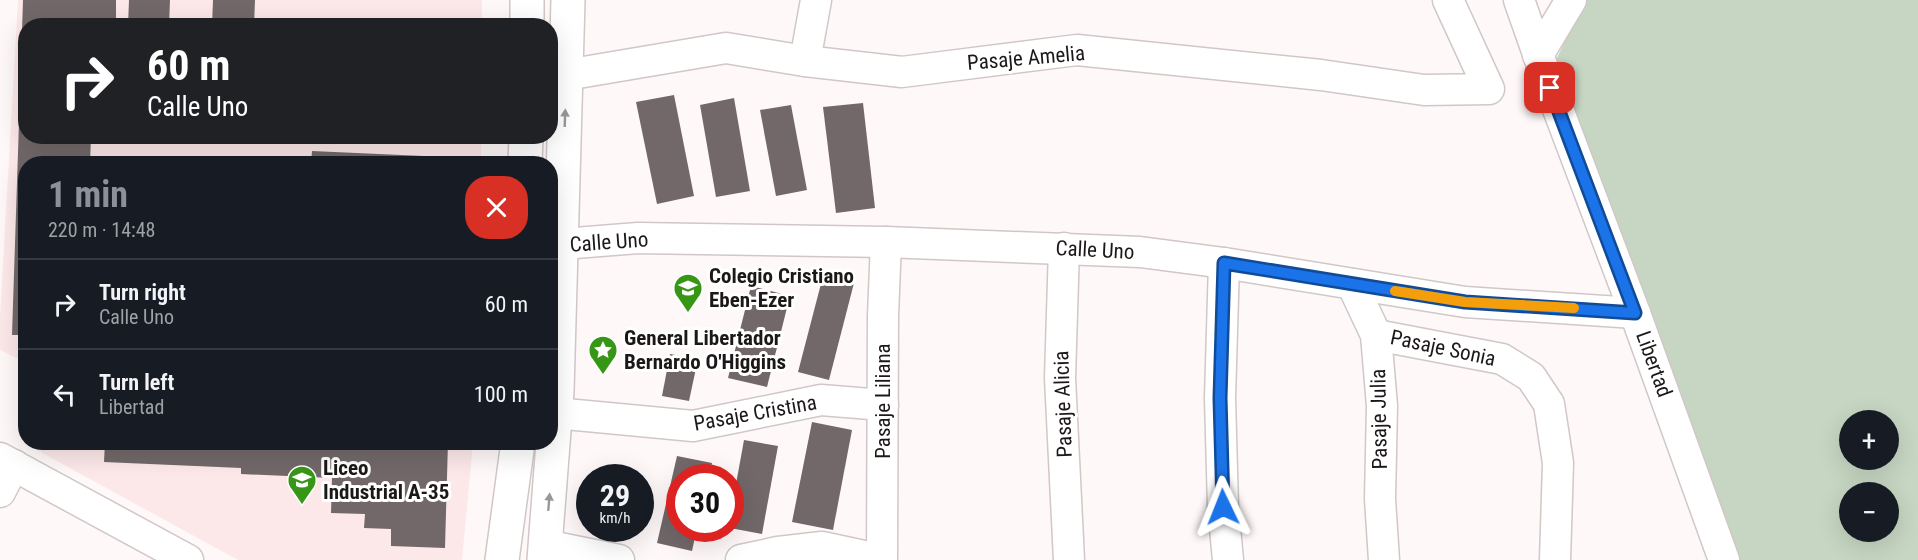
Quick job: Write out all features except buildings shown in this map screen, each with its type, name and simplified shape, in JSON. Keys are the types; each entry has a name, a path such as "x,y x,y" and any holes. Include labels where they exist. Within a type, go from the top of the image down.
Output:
{"main road":[{"path":"527,0 527,18"},
{"path":"558,211 568,0"},
{"path":"502,560 517,450"},
{"path":"545,552 552,450"}],"street":[{"path":"805,61 816,0"},
{"name":"Pasaje Amelia","path":"566,75 726,48 805,61 902,72 1077,50 1321,75 1424,90 1489,89 1448,0"},
{"name":"Libertad","path":"1519,0 1724,560"},
{"path":"1538,55 1571,0"},
{"name":"Calle Uno","path":"558,245 638,238 886,242 1140,252 1224,263 1465,302 1635,313"},
{"name":"Pasaje Liliana","path":"882,560 883,316 886,242"},
{"name":"Pasaje Alicia","path":"1064,248 1060,378 1069,560"},
{"path":"1224,263 1220,398 1223,507 1228,560"},
{"name":"Pasaje Julia","path":"1352,284 1376,334 1382,406 1380,499 1384,560"},
{"name":"Pasaje Sonia","path":"1376,334 1502,359 1531,377 1549,404 1558,463 1556,560"},
{"name":"Pasaje Cristina","path":"558,413 693,426 820,399 882,405"},
{"path":"0,492 7,462 174,557"},
{"path":"741,560 778,552 822,547 882,560"},
{"path":"545,552 619,560"}],"shaded area":[{"path":"18,0 482,0 482,18 18,18 18,144 481,144 481,156 18,156 18,359 0,350"},
{"name":"Liceo Industrial A-35","path":"37,450 472,450 462,560 238,560"}],"green space":[{"path":"1585,0 1918,0 1918,560 1724,560 1553,66"}],"slow traffic":[{"path":"1395,291 1465,302 1574,308"}],"place":[{"name":"Colegio Cristiano Eben-Ezer","path":"688,314"},
{"name":"General Libertador Bernardo O'Higgins","path":"603,376"},
{"name":"Liceo Industrial A-35","path":"302,506"}],"route":[{"path":"1223,507 1220,398 1224,263 1465,302 1635,313 1550,88"}]}
